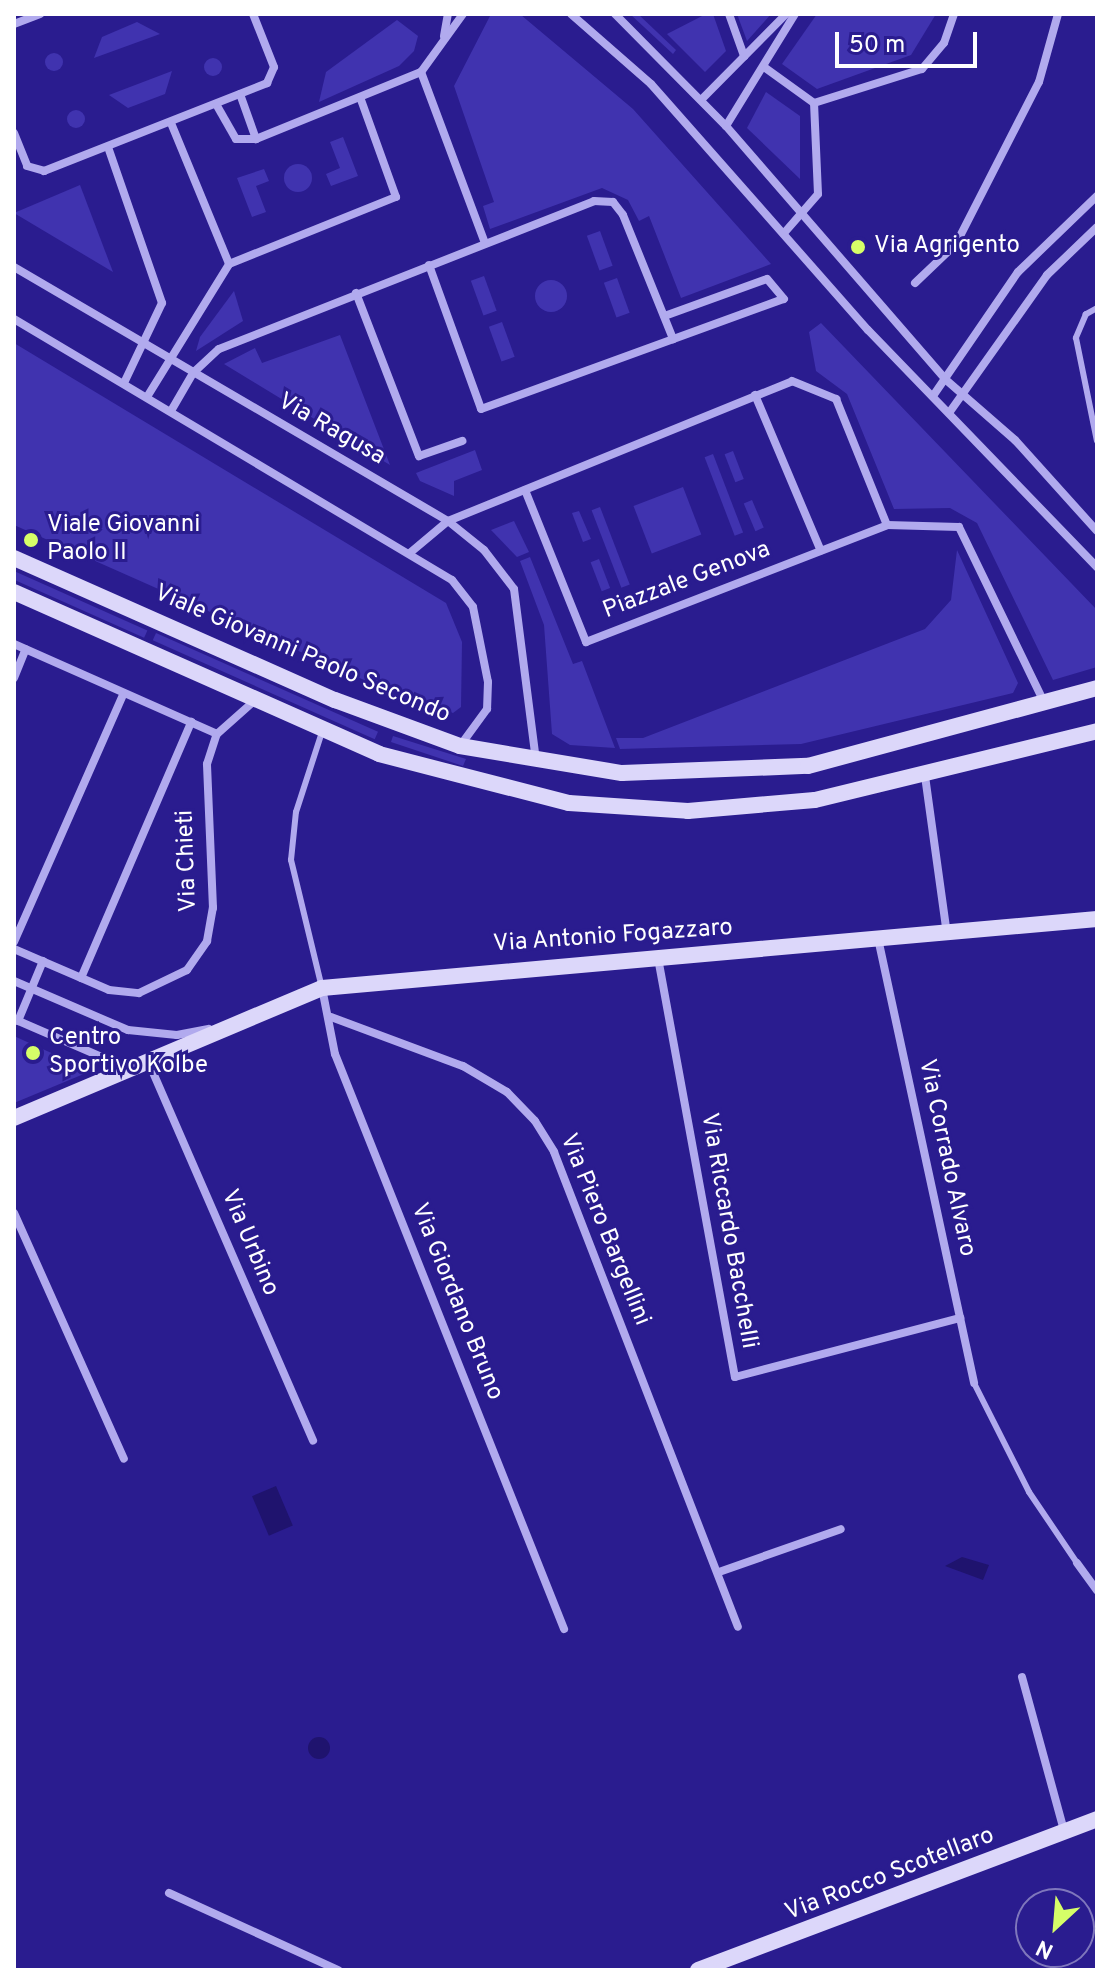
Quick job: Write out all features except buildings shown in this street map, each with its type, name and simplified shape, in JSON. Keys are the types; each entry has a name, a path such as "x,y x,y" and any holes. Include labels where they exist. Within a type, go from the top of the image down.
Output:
{"main road":[{"name":"Viale Giovanni Paolo Secondo","path":"14,558 460,746 536,762 682,775 808,766 1097,688"},
{"path":"14,592 322,732 484,787 630,809 753,808 925,776 1097,731"},
{"name":"Via Antonio Fogazzaro","path":"14,1118 228,1025 322,988 657,956 879,943 1097,919"},
{"name":"Via Rocco Scotellaro","path":"698,1970 1066,1835 1097,1819"}],"street":[{"path":"14,24 40,14"},
{"path":"14,133 27,166 44,171 267,83 274,67 253,14"},
{"path":"444,36 448,14"},
{"path":"216,104 236,139 256,139 421,72 444,36 463,14"},
{"path":"571,14 651,84 933,396 1097,567"},
{"path":"615,14 726,126 945,379 1015,440 1097,531"},
{"path":"729,14 744,56"},
{"path":"701,100 786,14"},
{"path":"726,126 795,14"},
{"path":"814,103 922,69 944,43 954,14"},
{"path":"915,283 956,244 1039,82 1058,14"},
{"path":"764,67 814,103"},
{"path":"421,72 485,243"},
{"path":"240,94 256,139"},
{"path":"147,397 229,264 396,197 360,97"},
{"path":"785,232 804,214 818,194 814,103"},
{"path":"171,123 229,264"},
{"path":"108,147 158,279 162,303 147,345 124,383"},
{"path":"933,396 1018,272 1097,196"},
{"path":"171,411 193,373 219,349 594,201 613,202 673,339"},
{"path":"949,413 1047,275 1097,227"},
{"path":"429,265 481,409 784,299 767,279 665,316"},
{"name":"Via Ragusa","path":"14,267 448,521 484,550 514,589 536,762"},
{"path":"356,293 419,456 462,441"},
{"path":"14,319 411,552 473,607 487,709 460,746"},
{"path":"411,552 448,521 792,381 836,399 887,525"},
{"path":"755,395 821,551"},
{"name":"Piazzale Genova","path":"525,490 586,642 887,525 943,523 970,536 1044,702"},
{"path":"14,644 217,734 253,702"},
{"path":"14,678 26,649"},
{"path":"14,942 124,693"},
{"path":"81,978 191,722"},
{"name":"Via Chieti","path":"14,949 109,990 151,989 187,970 207,941 213,908 207,764 217,734"},
{"path":"925,776 947,935"},
{"name":"Via Corrado Alvaro","path":"879,943 974,1383"},
{"name":"Via Riccardo Bacchelli","path":"657,956 735,1377 960,1318"},
{"path":"43,961 16,1020 130,1069"},
{"path":"14,981 128,1030 177,1035 228,1025"},
{"name":"Via Giordano Bruno","path":"322,988 331,1017 335,1054 564,1629"},
{"name":"Via Piero Bargellini","path":"331,1017 463,1066 507,1092 535,1121 554,1152 738,1627"},
{"name":"Via Urbino","path":"148,1061 313,1441"},
{"path":"14,1213 124,1459"},
{"path":"719,1572 841,1529"},
{"path":"1077,1563 1097,1591"},
{"path":"1022,1677 1066,1835"},
{"path":"169,1893 338,1970"}],"lane":[{"path":"1097,308 1086,314 1076,338 1097,441"},
{"path":"322,732 296,812 291,860 322,988"},
{"path":"974,1383 1029,1492 1077,1563"}],"shaded area":[{"path":"630,14 638,14 676,50 673,54"},
{"path":"706,14 713,14 726,51 705,72 667,34"},
{"path":"737,14 771,14 747,41"},
{"path":"817,14 936,14 911,55 817,89 782,64"},
{"path":"521,15 633,109 771,264 681,298 649,216 639,221 628,200 602,188 490,229 483,206 494,202 454,86 490,16"},
{"path":"397,20 418,36 414,51 399,66 319,102 326,72"},
{"path":"137,22 160,34 94,58 102,37"},
{"path":"54,53 63,62 54,71 45,62"},
{"path":"213,58 222,67 213,76 204,67"},
{"path":"172,71 165,94 128,108 109,95"},
{"path":"766,92 800,116 800,179 747,128"},
{"path":"76,110 85,119 76,128 67,119"},
{"path":"343,137 358,176 331,186 326,174 340,168 330,142"},
{"path":"298,164 308,168 312,178 308,188 298,192 288,188 284,178 288,168"},
{"path":"264,169 269,181 256,186 266,212 252,217 237,178"},
{"path":"80,185 113,272 14,213"},
{"path":"600,231 613,266 599,271 587,236"},
{"path":"484,276 497,311 483,316 471,281"},
{"path":"617,278 630,313 616,318 604,283"},
{"path":"551,280 562,285 567,296 562,307 551,312 540,307 535,296 540,285"},
{"path":"234,291 243,321 196,351 200,337"},
{"path":"502,322 515,357 501,362 489,327"},
{"path":"821,323 1097,610 1097,667 1053,680 977,523 950,508 894,509 847,394 816,371 809,332"},
{"path":"340,335 390,465 224,364 255,348 262,363"},
{"path":"14,343 446,603 462,642 461,707 453,713 373,684 14,525"},
{"path":"475,450 482,470 454,481 454,496 420,481 416,473"},
{"path":"733,451 744,479 735,482 725,454"},
{"path":"713,454 743,532 735,536 705,457"},
{"path":"683,487 701,535 652,554 634,506"},
{"path":"752,500 764,528 755,531 744,504"},
{"path":"600,507 630,584 621,588 592,510"},
{"path":"579,511 591,539 583,542 572,513"},
{"path":"514,521 529,552 517,557 491,530"},
{"path":"957,550 1018,683 1013,693 801,744 620,749 616,738 643,738 925,629 951,600"},
{"path":"530,557 573,664 582,661 615,748 570,745 552,734 544,625 520,561"},
{"path":"599,559 610,588 602,591 591,562"},
{"path":"14,571 147,630 144,638 14,580"},
{"path":"156,633 378,732 375,739 153,640"},
{"path":"393,736 466,759 463,766 391,742"},
{"name":"Centro Sportivo Kolbe","path":"14,1036 91,1071 14,1103"},
{"path":"276,1486 293,1526 269,1536 252,1496"},
{"path":"962,1557 989,1565 983,1580 945,1566"},
{"path":"315,1737 323,1737 330,1748 323,1759 315,1759 308,1752 308,1744"}],"place":[{"name":"Via Agrigento","path":"858,247"},
{"name":"Viale Giovanni Paolo II","path":"31,540"},
{"name":"Centro Sportivo Kolbe","path":"33,1053"}]}
